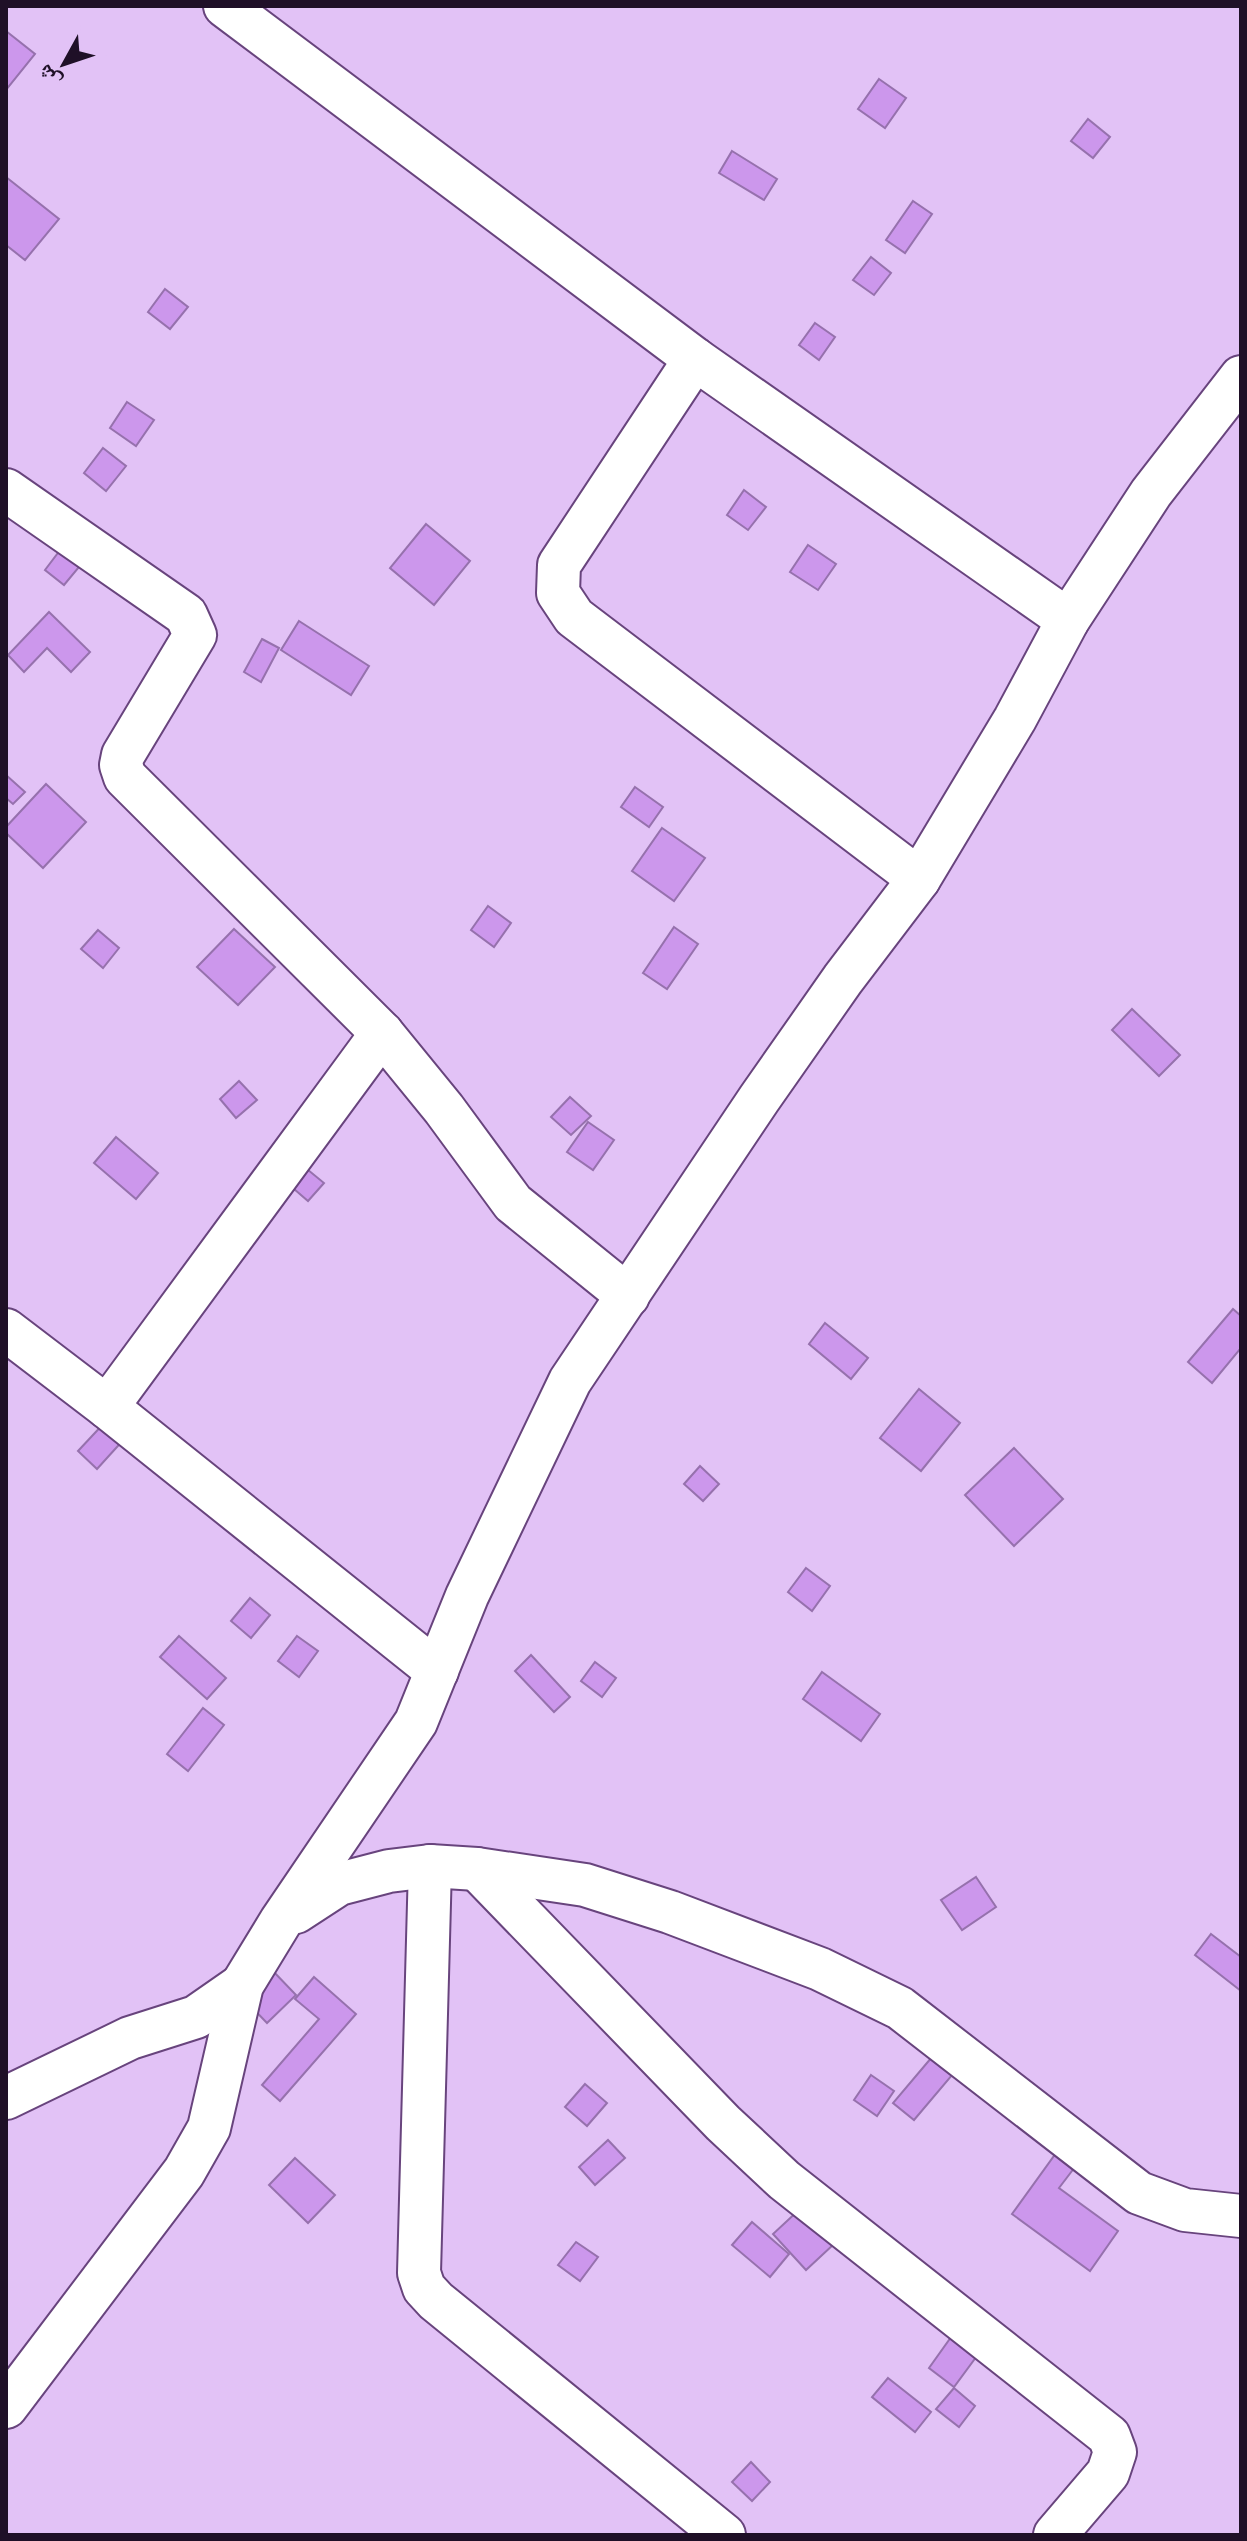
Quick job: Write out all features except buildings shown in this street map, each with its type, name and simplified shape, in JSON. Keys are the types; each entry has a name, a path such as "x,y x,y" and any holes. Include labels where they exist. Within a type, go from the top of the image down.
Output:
{"street":[{"path":"225,6 695,359 1068,620"},
{"path":"695,359 559,565 558,593 574,617 919,879"},
{"path":"6,2407 184,2172 209,2128 242,1985 281,1921 416,1722 467,1596 570,1381 767,1087 919,879 1015,719 1068,620 1151,493 1241,377"},
{"path":"6,490 186,615 195,635 123,755 121,765 125,777 382,1033 444,1109 513,1203 628,1296"},
{"path":"107,1407 382,1033"},
{"path":"6,1330 437,1671"},
{"path":"281,1921 339,1884 389,1871 430,1866 477,1869 585,1885 670,1912 820,1969 900,2008 1139,2193 1185,2210 1241,2216"},
{"path":"430,1866 419,2273 424,2288 436,2301 724,2535"},
{"path":"477,1869 723,2123 784,2180 1109,2436 1115,2452 1108,2473 1055,2535"},
{"path":"6,2098 130,2038 196,2017 242,1985"}]}
